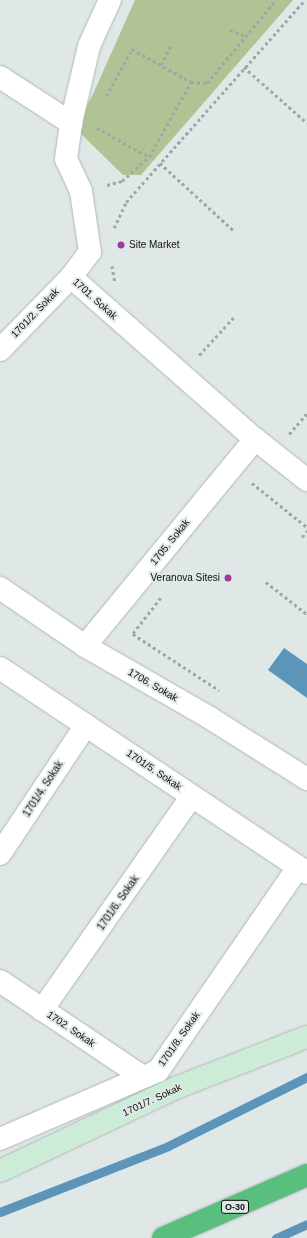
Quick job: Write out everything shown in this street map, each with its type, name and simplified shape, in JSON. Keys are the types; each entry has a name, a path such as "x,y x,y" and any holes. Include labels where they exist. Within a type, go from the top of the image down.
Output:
{"highway":[{"name":"O-30","path":"163,1238 307,1176"}],"street":[{"name":"1701. Sokak","path":"110,0 89,46 71,123 66,159 81,191 90,252 71,277 254,439 307,480"},
{"path":"0,77 71,123"},
{"name":"1701/2. Sokak","path":"4,338 71,277"},
{"name":"1705. Sokak","path":"85,646 254,439"},
{"name":"1706. Sokak","path":"0,588 85,646 210,718 307,780"},
{"name":"1701/5. Sokak","path":"0,668 303,870"},
{"name":"1701/4. Sokak","path":"0,854 86,724"},
{"name":"1701/6. Sokak","path":"42,1010 192,796"},
{"name":"1701/8. Sokak","path":"0,1139 158,1071 303,870"},
{"name":"1702. Sokak","path":"0,981 143,1077"},
{"name":"1701/7. Sokak","path":"0,1171 178,1087 307,1037"}],"path":[{"path":"105,97 132,49 190,82 206,83 276,0"},
{"path":"112,234 126,202 244,67 305,0"},
{"path":"230,30 245,36"},
{"path":"161,65 171,45"},
{"path":"244,67 307,124"},
{"path":"81,191 122,181 149,157 190,82"},
{"path":"71,123 90,124 149,157"},
{"path":"160,163 233,230"},
{"path":"112,264 115,281 121,286"},
{"path":"199,355 234,317"},
{"path":"194,350 205,360"},
{"path":"282,430 288,435 307,413"},
{"path":"251,482 307,527"},
{"path":"302,537 307,531"},
{"path":"266,582 307,614"},
{"path":"163,596 133,634 225,695"}],"green space":[{"path":"135,0 293,0 141,175 123,175 75,128 93,94"}],"water":[{"path":"284,648 307,664 307,698 268,670"}],"waterway":[{"path":"0,1212 168,1146 307,1077"},
{"path":"276,1238 307,1224"}],"place":[{"name":"Site Market","path":"121,245"},
{"name":"Veranova Sitesi","path":"228,578"}]}
